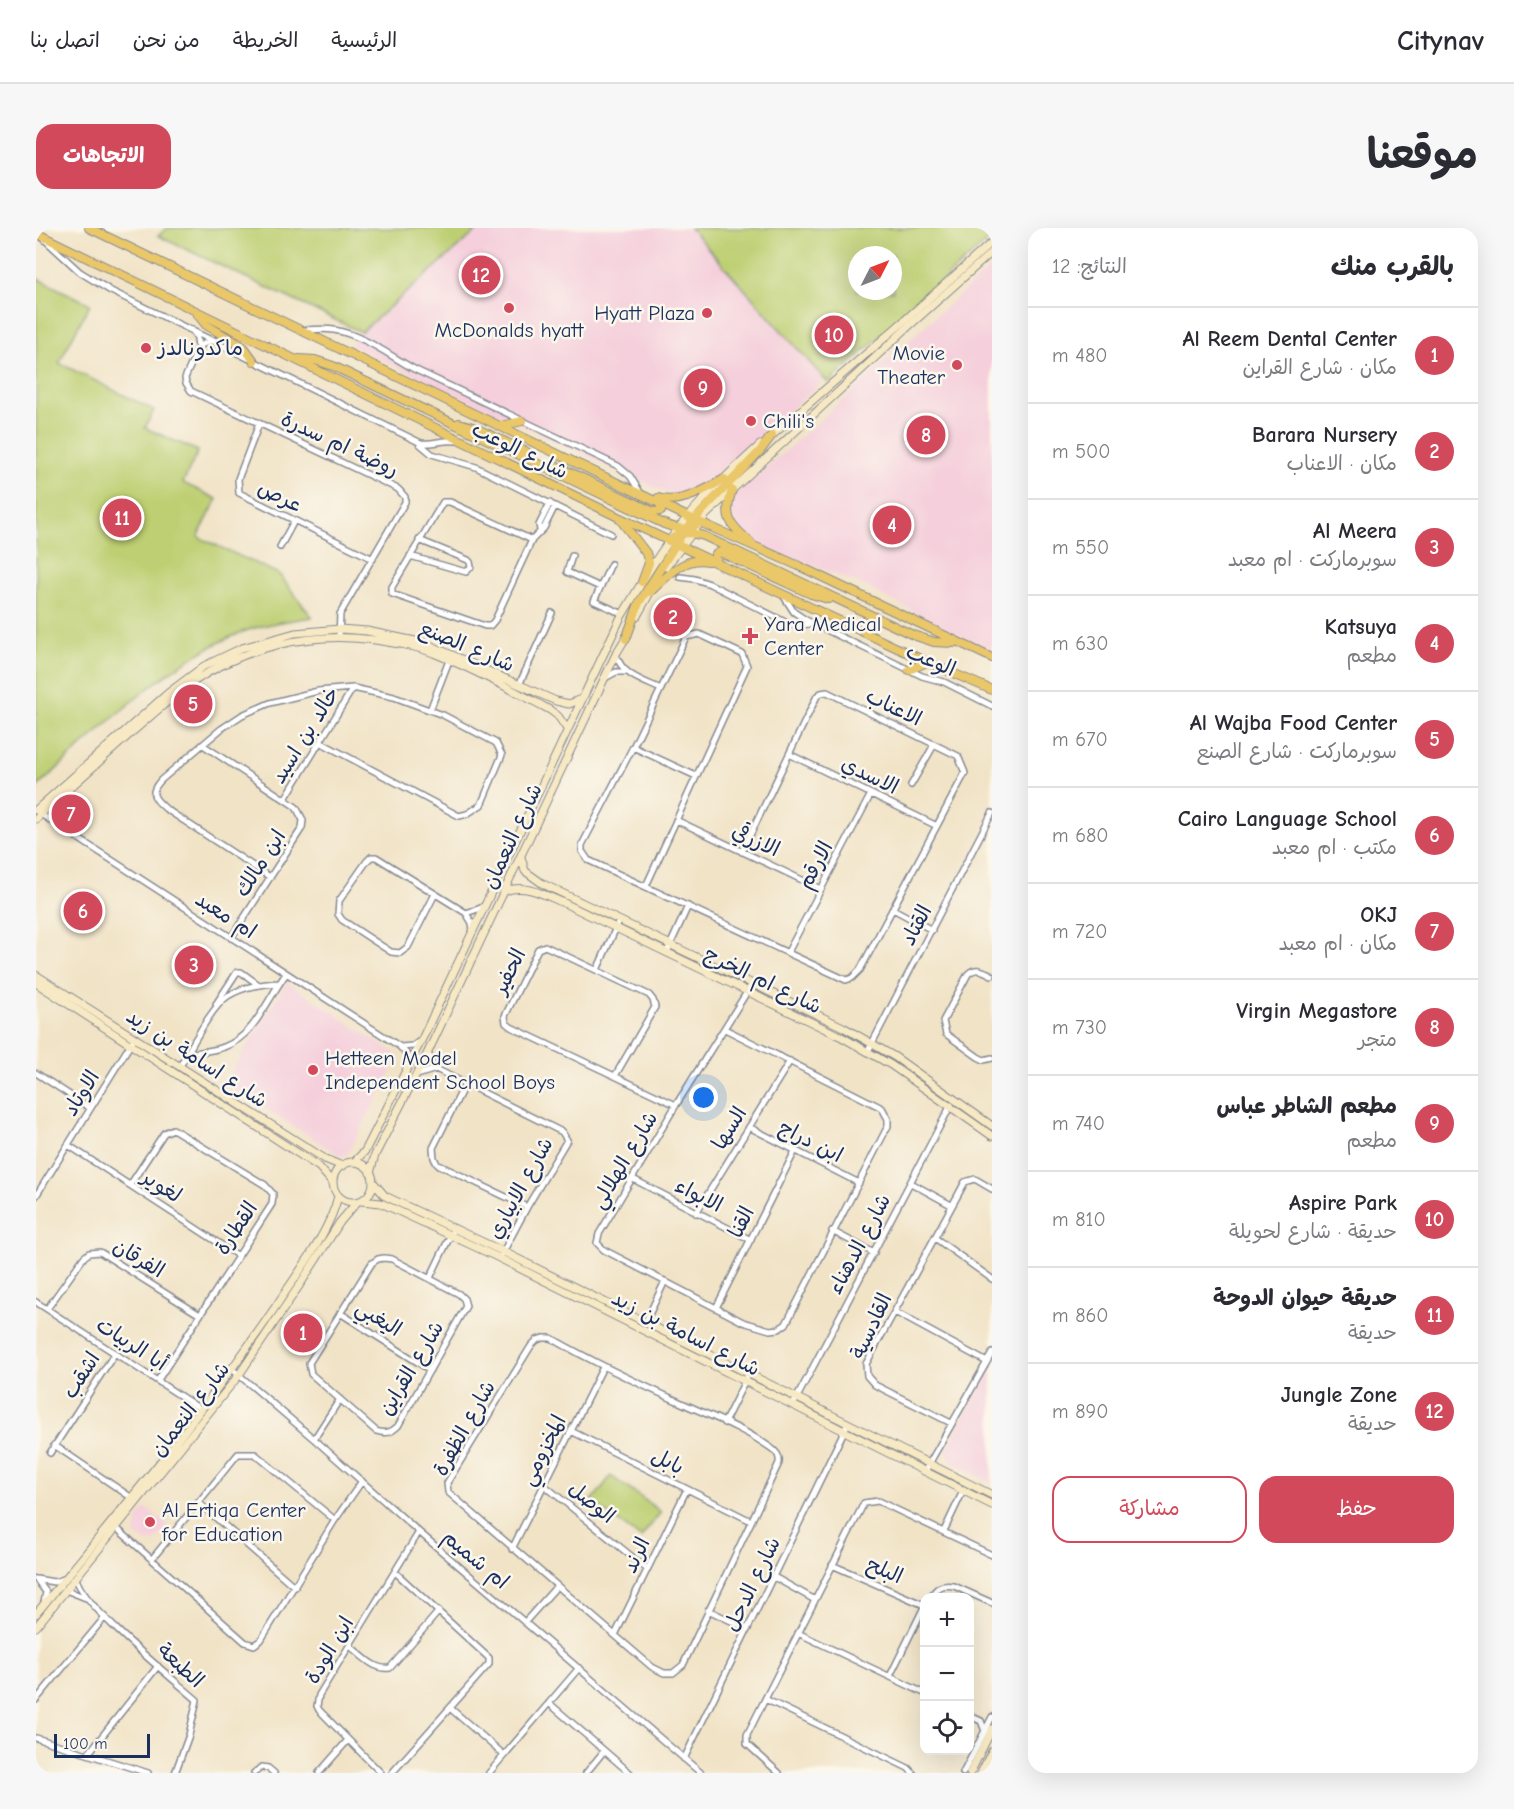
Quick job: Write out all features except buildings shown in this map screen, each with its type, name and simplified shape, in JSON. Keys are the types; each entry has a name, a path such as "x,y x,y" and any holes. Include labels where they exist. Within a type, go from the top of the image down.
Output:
{"main road":[{"name":"شارع الوعب","path":"89,228 694,520 799,566 992,658"},
{"name":"شارع الوعب","path":"38,234 616,516 927,662 992,690"},
{"path":"195,312 206,325 244,347 254,361"},
{"path":"296,359 324,363 659,522 704,536 920,638 934,642 957,643"},
{"path":"501,426 522,421"},
{"path":"448,423 473,427 654,512 661,511 661,503"},
{"path":"626,639 639,603 685,531 760,451 772,435"},
{"path":"640,492 664,500 674,500 701,491 724,479"},
{"path":"732,489 727,507 729,518 737,531 757,548"},
{"path":"616,516 646,553 649,563 642,582"},
{"path":"650,592 686,563 696,560 717,563 715,555 720,552 817,597 837,599"},
{"path":"909,670 927,662"}],"street":[{"path":"38,234 65,260 95,282 416,441 425,444 446,440 464,442"},
{"path":"694,520 732,489 868,365 979,258 992,242"},
{"path":"694,520 724,479 772,435 979,258 992,252"},
{"path":"979,258 986,270"},
{"name":"شارع الوعب","path":"291,327 333,330 347,334 395,357 414,369 618,466 630,476 640,492"},
{"path":"191,329 197,338 198,348 214,340"},
{"name":"روضة ام سدرة","path":"198,348 185,378 187,387 191,391 398,489 405,497 405,502 340,614 339,633"},
{"path":"861,357 868,365"},
{"name":"عرص","path":"259,424 238,479 239,493 373,559"},
{"path":"416,441 428,452 441,458 476,467 611,534"},
{"path":"435,443 435,450 441,458"},
{"path":"532,540 450,502 443,502 392,586 392,594 490,626 495,620 532,540 544,528 553,505"},
{"path":"280,548 294,520"},
{"path":"410,556 466,572 471,567 468,560 419,540"},
{"name":"شارع النعمان","path":"354,1162 365,1151 408,1068 623,614 642,582 676,544"},
{"name":"شارع النعمان","path":"370,1173 375,1155 417,1075 616,654 676,544"},
{"path":"572,556 567,572 600,587"},
{"path":"611,564 595,597 596,603 623,614"},
{"path":"680,577 703,581 794,626 814,624"},
{"name":"الوعب","path":"782,594 794,612 814,624 926,678 944,682 992,706"},
{"path":"783,619 792,617 794,612"},
{"path":"519,686 552,614"},
{"name":"شارع الصنع","path":"37,814 168,693 204,666 242,648 295,633 339,633 397,643 450,657 556,701 569,704 582,699"},
{"name":"شارع الصنع","path":"37,814 181,691 220,665 256,650 339,633"},
{"name":"الاعناب","path":"646,886 747,666 742,654 699,634 694,634 686,637 582,845 582,851 588,860 846,980 852,978 860,970 965,773 958,756 827,692 821,693 817,696 742,852"},
{"path":"616,654 619,665 626,672 661,689"},
{"path":"430,710 450,657"},
{"name":"شارع الصنع","path":"450,657 550,710 558,716 567,729"},
{"path":"605,678 616,672 626,672"},
{"path":"270,877 166,809 157,802 154,795 154,788 203,745 242,715 270,703 318,691 353,688 394,697 443,715 496,743 502,755 481,805 459,816 320,742"},
{"name":"خالد بن اسيد","path":"285,799 353,688"},
{"path":"181,691 189,700"},
{"name":"ابن مالك","path":"203,745 285,799 300,813 303,820 302,828 231,938"},
{"path":"911,785 934,745"},
{"path":"633,747 696,776"},
{"name":"الاسدي","path":"789,754 937,826"},
{"name":"الارقم","path":"788,952 871,794"},
{"name":"القتاد","path":"868,1051 992,813"},
{"name":"ام معبد","path":"37,814 399,1046"},
{"name":"الازرقي","path":"676,820 821,889"},
{"path":"435,894 408,947 400,953 390,952 342,920 338,914 339,902 371,857 382,859 466,913 473,930"},
{"name":"شارع ام الخرج","path":"520,857 525,871 531,877 617,924 872,1043 952,1102 992,1136"},
{"name":"شارع ام الخرج","path":"505,891 518,887 526,888 617,924"},
{"path":"466,913 481,908 486,903"},
{"path":"668,949 688,906"},
{"path":"893,909 932,930"},
{"path":"597,970 617,924"},
{"name":"الحفير","path":"615,1076 655,1007 653,1000 649,995 545,946 538,949 505,1016 506,1023 615,1076 676,1105"},
{"path":"992,975 980,969 972,970 943,1021 946,1034 978,1057 984,1060 992,1058"},
{"path":"215,1009 218,999 237,972 241,972 259,985"},
{"path":"188,1054 221,1048 239,1038 254,1024 286,974"},
{"name":"شارع اسامة بن زيد","path":"36,975 319,1167 333,1183"},
{"name":"شارع اسامة بن زيد","path":"36,983 133,1041 180,1066 325,1159 342,1166"},
{"path":"180,1066 215,1009 228,996 259,985 279,983"},
{"name":"شارع ام الخرج","path":"750,988 868,1051 992,1126"},
{"name":"شارع الهلالي","path":"725,1029 882,1108 886,1113 888,1126 786,1324 778,1329 757,1327 716,1308 604,1250 597,1243 599,1234 676,1105 750,988"},
{"path":"399,1046 413,1046 423,1037"},
{"name":"الاوتاد","path":"36,1196 133,1041"},
{"path":"399,1046 406,1053 408,1068"},
{"path":"417,1075 436,1069 428,1052"},
{"name":"السها","path":"696,1213 790,1061"},
{"name":"شارع الابياري","path":"436,1069 566,1136 567,1140 527,1207 502,1255"},
{"path":"36,1073 90,1108"},
{"path":"465,1084 433,1148 437,1164 527,1207"},
{"name":"شارع الدهناء","path":"793,1405 952,1102"},
{"name":"ابن دراج","path":"749,1127 859,1183"},
{"name":"القطارة","path":"130,1185 164,1134 173,1129 265,1185 273,1194 272,1204 158,1380"},
{"name":"لغوير","path":"68,1145 237,1255"},
{"name":"القنا","path":"716,1308 795,1151"},
{"path":"354,1162 363,1165 370,1173 373,1182 369,1193 359,1201 347,1201 338,1196 333,1183 335,1173 342,1166 354,1162"},
{"name":"الابواء","path":"633,1179 751,1240"},
{"name":"القادسية","path":"951,1423 875,1384 867,1376 866,1364 965,1182 969,1179 981,1181 992,1189"},
{"name":"شارع اسامة بن زيد","path":"373,1182 385,1196 452,1232"},
{"path":"911,1183 951,1205"},
{"name":"شارع النعمان","path":"205,1412 303,1265 331,1218 338,1196"},
{"name":"شارع النعمان","path":"36,1627 205,1412 238,1375 302,1283 344,1217 359,1201"},
{"name":"شارع اسامة بن زيد","path":"359,1201 381,1203 502,1255 844,1431 992,1495"},
{"path":"430,1278 452,1232"},
{"path":"832,1232 874,1253"},
{"path":"934,1238 992,1279"},
{"name":"الفرقان","path":"47,1309 84,1257 100,1252 200,1315"},
{"name":"شارع القراين","path":"378,1259 392,1259 459,1293 464,1299 466,1306 430,1370 398,1426 388,1433 376,1431 311,1374 309,1363 340,1314 372,1263 378,1259"},
{"path":"643,1326 664,1281"},
{"name":"أبا الربيات","path":"36,1302 205,1412"},
{"path":"895,1312 987,1362"},
{"name":"اليغبي","path":"340,1314 430,1370"},
{"name":"شارع اسامة بن زيد","path":"643,1326 749,1373 848,1422 927,1467 963,1491 992,1505"},
{"name":"شارع الظفرة","path":"551,1338 603,1367 724,1423 768,1446 780,1458 682,1665 673,1673 664,1673 652,1667 448,1492 447,1483 531,1346 537,1340 551,1338"},
{"name":"اشقب","path":"50,1453 115,1353"},
{"path":"927,1467 992,1353"},
{"name":"المخزومي","path":"512,1549 603,1367"},
{"name":"ام شميم","path":"232,1369 701,1773"},
{"path":"724,1423 749,1373"},
{"path":"314,1438 340,1399"},
{"name":"شارع الدحل","path":"684,1759 848,1422"},
{"name":"بابل","path":"571,1431 751,1521"},
{"path":"54,1445 136,1499"},
{"path":"152,1559 238,1454 255,1454 335,1520"},
{"path":"114,1526 245,1642 254,1645 261,1640 335,1520 362,1481"},
{"path":"944,1531 967,1483"},
{"name":"الوصل","path":"544,1485 647,1569"},
{"name":"الرند","path":"615,1635 687,1489"},
{"path":"779,1773 747,1744 747,1735 862,1506 866,1502 878,1501 992,1555"},
{"path":"199,1503 295,1587"},
{"name":"شارع النعمان","path":"36,1614 114,1526"},
{"name":"ابن الودة","path":"381,1773 317,1706 319,1695 419,1532"},
{"name":"البلح","path":"832,1565 920,1604"},
{"path":"392,1773 489,1664 489,1658 395,1572"},
{"path":"36,1579 59,1582 68,1576"},
{"name":"الطبعة","path":"76,1578 79,1588 105,1617 197,1700 189,1735 175,1773"},
{"path":"774,1578 815,1600"},
{"path":"36,1579 46,1592 44,1605"},
{"path":"934,1593 939,1587 948,1585 970,1593"},
{"path":"525,1622 556,1586"},
{"name":"الطبعة","path":"66,1590 90,1600"},
{"path":"974,1595 992,1603"},
{"path":"708,1610 748,1629"},
{"path":"350,1646 375,1666 390,1668 439,1611"},
{"path":"890,1676 920,1614"},
{"path":"36,1700 105,1617"},
{"path":"798,1633 920,1691"},
{"path":"88,1754 158,1666"},
{"path":"489,1773 579,1668"},
{"path":"765,1699 908,1768 913,1773"},
{"path":"549,1703 630,1773"},
{"path":"450,1708 504,1755"},
{"path":"981,1721 992,1717"},
{"path":"970,1773 992,1717"},
{"path":"974,1718 981,1721 988,1730"},
{"path":"963,1773 988,1730"},
{"path":"36,1738 148,1773"},
{"path":"319,1773 348,1740"},
{"path":"586,1773 604,1751"},
{"path":"981,1773 992,1751"},
{"path":"254,1773 262,1767 274,1773"}],"shaded area":[{"path":"480,228 690,228 825,379 722,471 684,501 350,345 361,332"},
{"path":"992,266 992,652 856,582 747,541 728,520 732,499"},
{"name":"Hetteen Model Independent School Boys","path":"287,982 400,1057 347,1155 341,1156 224,1083"},
{"path":"992,1363 992,1483 953,1463 946,1451"},
{"name":"Al Ertiqa Center for Education","path":"146,1508 168,1526 155,1541 146,1543 135,1534 138,1517"}],"green space":[{"path":"167,228 480,228 361,332 158,236"},
{"path":"690,228 992,228 992,237 828,383"},
{"path":"36,278 90,304 59,363 154,410 145,428 198,451 183,483 217,499 198,537 279,574 312,617 267,625 240,633 184,663 157,681 107,723 36,788"},
{"path":"611,1476 661,1512 641,1538 591,1502"}],"place":[{"name":"Jungle Zone","path":"481,275"},
{"name":"McDonalds hyatt","path":"509,308"},
{"name":"Hyatt Plaza","path":"707,313"},
{"name":"Aspire Park","path":"834,335"},
{"name":"ماكدونالدز","path":"146,348"},
{"name":"Movie Theater","path":"957,365"},
{"name":"مطعم الشاطر عباس","path":"703,388"},
{"name":"Chili's","path":"751,421"},
{"name":"Virgin Megastore","path":"926,435"},
{"name":"حديقة حيوان الدوحة","path":"122,518"},
{"name":"Katsuya","path":"892,525"},
{"name":"Barara Nursery","path":"673,617"},
{"name":"Yara Medical Center","path":"750,636"},
{"name":"Al Wajba Food Center","path":"193,704"},
{"name":"OKJ","path":"71,814"},
{"name":"Cairo Language School","path":"83,911"},
{"name":"Al Meera","path":"194,965"},
{"name":"Hetteen Model Independent School Boys","path":"313,1070"},
{"name":"Al Reem Dental Center","path":"303,1333"},
{"name":"Al Ertiqa Center for Education","path":"150,1522"}]}
